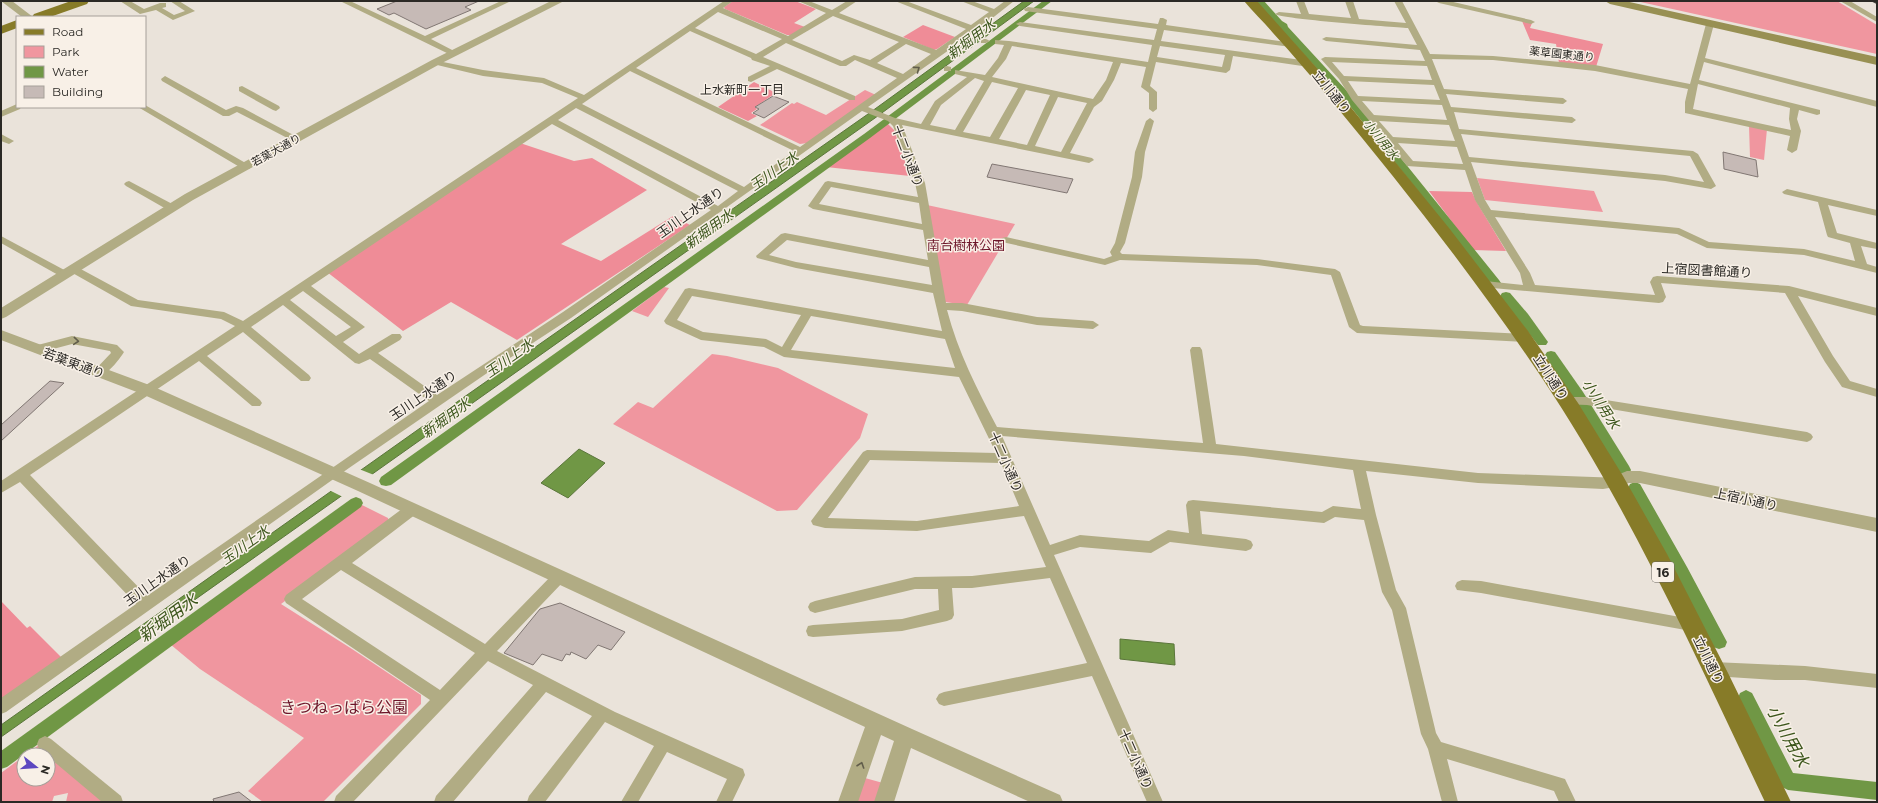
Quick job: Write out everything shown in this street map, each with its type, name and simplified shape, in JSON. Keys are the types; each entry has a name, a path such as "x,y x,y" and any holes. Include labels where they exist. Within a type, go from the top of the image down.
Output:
{"main road":[{"path":"41,16 83,1"},
{"name":"立川通り","path":"1250,1 1310,64 1485,285 1525,338 1577,401 1616,482 1691,625 1778,802"},
{"path":"1610,1 1877,61"},
{"path":"1,30 16,24"}],"street":[{"path":"6,1 27,16"},
{"path":"124,1 143,12 156,7 173,1 191,12 173,18 156,7"},
{"path":"344,1 425,38 453,54"},
{"path":"425,38 507,1"},
{"name":"若葉大通り","path":"1,314 172,208 436,62 559,1"},
{"path":"1,488 729,1"},
{"path":"802,1 938,54"},
{"path":"755,58 853,1"},
{"path":"899,1 973,29"},
{"path":"964,1 996,12"},
{"name":"玉川上水通り","path":"1,707 146,605 339,476 438,402 489,366 567,315 718,210 905,78 1010,1"},
{"path":"1300,1 1306,17"},
{"path":"1349,1 1356,21"},
{"path":"1398,1 1428,60 1447,106 1480,200 1525,273 1530,288"},
{"path":"1439,1 1531,22"},
{"path":"1844,1 1877,20"},
{"path":"718,9 843,64 854,57 905,78"},
{"path":"1034,10 1162,23 1291,45"},
{"path":"1279,14 1410,26"},
{"path":"1153,109 1153,92 1145,87 1153,62 1162,23"},
{"path":"1020,24 1052,39 1118,60 1153,62 1226,70 1229,54"},
{"path":"1710,24 1688,111 1794,134"},
{"path":"689,28 755,58 852,98"},
{"path":"998,42 1009,44 1052,39 1157,44 1310,64"},
{"path":"1326,39 1422,48"},
{"path":"870,64 905,41"},
{"path":"957,134 987,79 1002,59 1009,44"},
{"name":"薬草園東通り","path":"1342,78 1325,59 1428,60 1493,58 1595,68 1694,84 1817,112"},
{"path":"1701,59 1877,104"},
{"path":"1064,155 1076,130 1094,102 1099,99 1110,80 1118,60"},
{"path":"436,62 483,73 544,81 585,98"},
{"path":"751,80 776,66"},
{"path":"630,68 801,151"},
{"path":"958,72 1094,102"},
{"path":"924,127 938,103 973,76"},
{"path":"1342,78 1563,101"},
{"path":"1342,78 1355,98 1410,164 1466,163 1665,178 1711,186 1693,154 1372,118"},
{"path":"165,79 226,114 236,109 240,110 296,139"},
{"path":"993,141 1023,86"},
{"path":"242,88 276,108"},
{"path":"1030,148 1055,94"},
{"path":"1355,98 1447,106 1572,120"},
{"path":"240,110 262,100"},
{"path":"576,104 745,191"},
{"path":"1792,150 1794,134 1796,131 1793,119 1795,106"},
{"path":"1,114 16,107"},
{"path":"144,108 246,167"},
{"path":"862,108 891,119 924,127 1089,160"},
{"name":"十二小通り","path":"891,119 913,164 923,201 941,306 949,336 962,372 993,431 1155,802"},
{"path":"552,120 718,210"},
{"path":"1119,257 1115,252 1120,243 1136,184 1140,152 1150,121"},
{"path":"1390,140 1460,144"},
{"path":"129,184 172,208"},
{"path":"923,201 828,184 813,206 927,228"},
{"path":"1787,192 1877,213"},
{"path":"1822,200 1832,235 1877,246"},
{"path":"1488,214 1679,231 1706,245 1804,252 1877,270"},
{"path":"933,264 785,236 761,256 796,265 938,290"},
{"path":"1,239 135,303 224,316 242,326 305,378"},
{"path":"1006,240 1105,262 1119,257 1229,260 1299,265 1335,272 1354,327 1361,330 1525,338"},
{"path":"1855,241 1862,266"},
{"name":"上宿図書館通り","path":"1485,285 1659,299 1661,297 1654,282 1657,279 1788,290 1877,312"},
{"path":"303,286 359,327 336,341"},
{"path":"1788,290 1829,359 1846,384 1877,393"},
{"path":"949,336 689,292 670,321 701,336 766,343 784,353 962,372"},
{"path":"282,299 360,360 396,337"},
{"path":"941,306 962,307 1037,321 1093,325"},
{"path":"784,353 808,312"},
{"name":"若葉東通り","path":"1,335 147,390 364,487 411,510 905,736 1053,802"},
{"path":"38,349 72,340 113,348 118,352 99,372"},
{"path":"1196,350 1210,448"},
{"path":"370,354 438,402"},
{"path":"199,355 256,403"},
{"path":"1577,401 1807,437"},
{"path":"993,431 1210,448 1358,466 1478,478 1604,484 1616,482"},
{"path":"1004,458 867,455 818,521 917,526 1027,510"},
{"path":"1358,466 1389,592 1398,608 1429,734 1436,748 1450,802"},
{"path":"21,474 146,605"},
{"name":"上宿小通り","path":"1616,482 1627,477 1640,477 1877,525"},
{"path":"1196,539 1193,505 1324,518 1333,510 1369,514"},
{"path":"411,510 291,599 441,699"},
{"path":"1045,552 1080,541 1150,547 1168,536 1246,545"},
{"path":"341,563 487,652 544,683 664,743 737,775 724,802"},
{"path":"814,607 915,583 972,582 1054,572"},
{"path":"342,802 560,577"},
{"path":"813,631 902,625 947,615 944,582"},
{"path":"1462,586 1481,587 1691,625"},
{"path":"944,699 1096,668"},
{"path":"1713,669 1775,673 1805,673 1877,681"},
{"path":"442,802 544,683"},
{"path":"535,802 603,713"},
{"path":"848,802 876,722"},
{"path":"884,802 905,736"},
{"path":"629,802 664,743"},
{"path":"44,744 115,802"},
{"path":"1436,748 1558,785 1568,802"}],"green space":[{"path":"1636,1 1837,1 1877,25 1877,54"},
{"path":"865,90 876,95 807,143 800,144 760,125 792,103 794,104 797,102 826,115"},
{"path":"1749,126 1767,129 1764,160 1750,157"},
{"path":"1477,178 1594,191 1603,212 1485,200"},
{"name":"南台樹林公園","path":"927,205 1015,224 967,305 945,302"},
{"path":"664,287 669,288 648,317 632,311"},
{"path":"712,354 778,368 868,414 860,438 797,510 777,511 613,424 638,402 653,408"},
{"name":"きつねっぱら公園","path":"360,504 388,518 389,523 281,604 421,695 421,704 323,802 263,802 248,791 304,738 200,669 170,644"},
{"path":"56,758 112,802 66,802 68,793 54,796 52,802 1,802 1,773 16,762 16,787 56,787"},
{"path":"865,778 883,783 877,802 857,802"}],"shaded area":[{"path":"733,1 795,1 816,9 794,23 805,27 792,35 787,35 725,9 724,7"},
{"path":"1522,21 1532,23 1530,28 1603,44 1596,67 1559,63 1556,44 1530,40"},
{"path":"923,25 955,37 934,50 903,37"},
{"path":"754,82 776,93 755,107 757,109 751,113 757,116 748,121 718,107"},
{"path":"887,123 894,130 910,176 826,167"},
{"path":"520,143 574,161 592,158 647,190 561,244 601,261 673,216 690,225 517,340 451,302 403,331 327,272"},
{"path":"1429,191 1472,192 1506,251 1473,250"},
{"path":"1,601 27,628 30,626 63,659 1,703"}],"water":[{"path":"1024,1 1034,1 875,118 1,737 1,725 457,402 868,114"},
{"path":"579,449 605,463 568,498 541,483"},
{"path":"1120,639 1174,644 1175,665 1120,659"}],"pier":[{"path":"359,469 374,475 343,497 329,490"}],"building":[{"path":"397,1 479,1 465,7 471,10 426,29 394,13 389,15 377,9"},
{"path":"773,96 789,102 764,118 753,113 759,109 755,107"},
{"path":"1723,152 1756,160 1758,177 1724,169"},
{"path":"992,164 1073,179 1067,193 987,177"},
{"path":"50,381 64,383 1,441 1,425"},
{"path":"560,603 625,632 611,650 598,645 586,659 571,652 570,655 566,654 562,661 542,654 533,665 504,653 540,609"},
{"path":"239,792 252,802 214,802 213,799"}],"waterway":[{"name":"新堀用水","path":"386,481 867,136 1048,1"},
{"name":"小川用水","path":"1259,1 1279,23 1284,26 1283,27 1344,93 1422,189 1495,283"},
{"name":"小川用水","path":"1506,296 1524,317 1542,342"},
{"name":"小川用水","path":"1551,355 1578,395 1624,470"},
{"name":"小川用水","path":"1635,488 1682,571 1719,642"},
{"name":"新堀用水","path":"1,761 356,503"},
{"name":"小川用水","path":"1746,698 1788,781 1877,791"}],"railway":[{"path":"1873,1 1877,3"}],"district":[{"name":"上水新町一丁目","path":"742,89"}],"water label":[{"name":"玉川上水","path":"774,171"},
{"name":"玉川上水","path":"509,358"},
{"name":"玉川上水","path":"245,545"}]}
